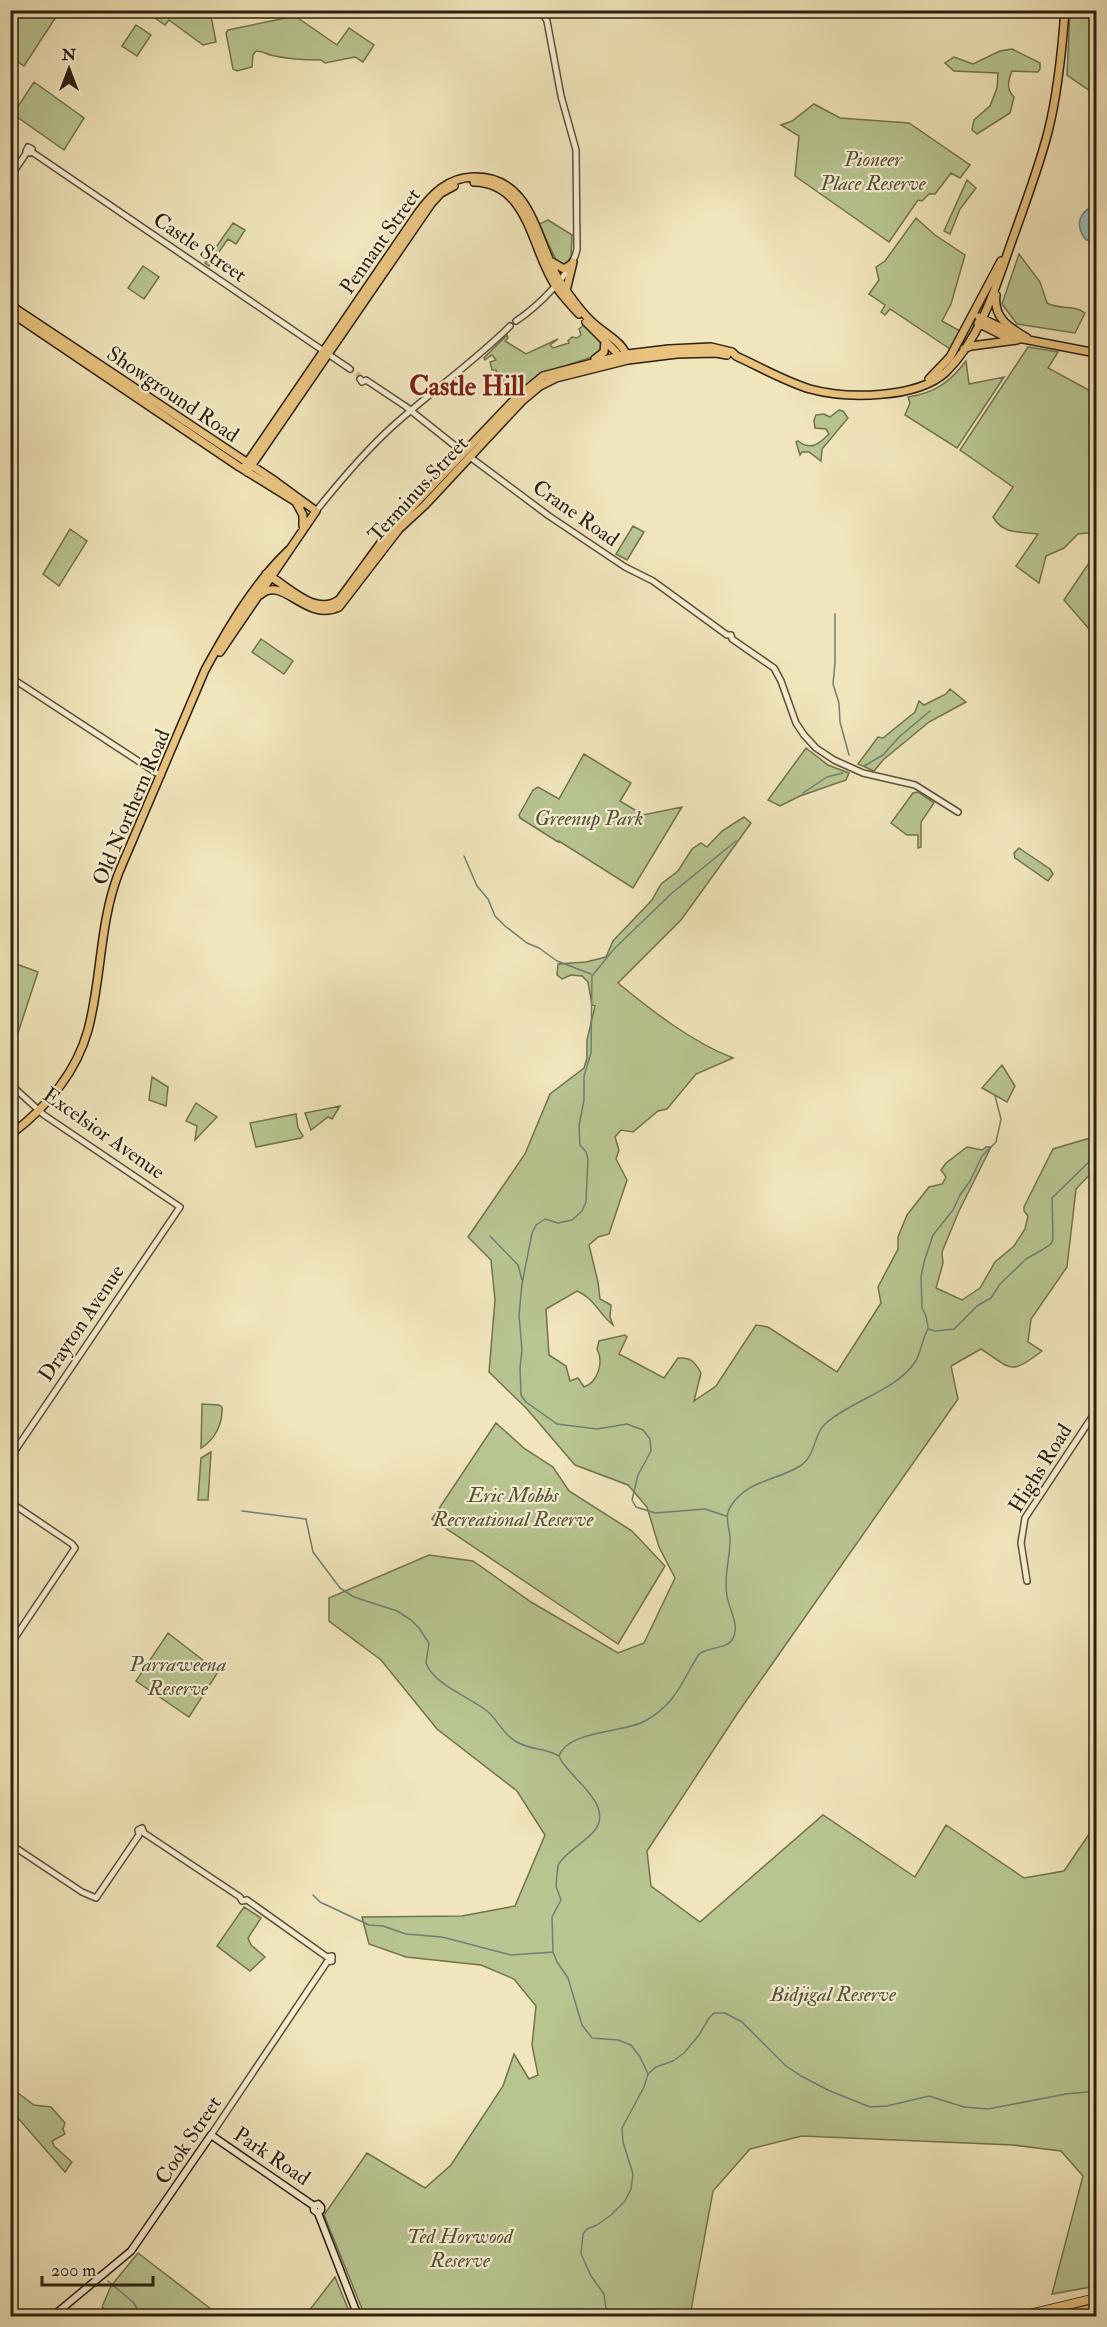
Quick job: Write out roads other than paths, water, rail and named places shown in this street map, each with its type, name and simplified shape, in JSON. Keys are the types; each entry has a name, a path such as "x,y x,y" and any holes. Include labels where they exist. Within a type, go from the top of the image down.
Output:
{"highway":[{"path":"1021,2316 1096,2298"},
{"path":"1058,2316 1096,2308"}],"main road":[{"path":"589,366 623,358 703,347 727,351 790,382 826,392 902,392 945,372 963,350 981,321 998,281 1049,130 1059,71 1065,10"},
{"name":"Pennant Street","path":"248,467 429,198 437,190 456,180 471,177 489,178 500,182 516,193 526,207 550,260 557,283"},
{"name":"Pennant Street","path":"248,467 260,443 430,204 441,193 461,183 481,182 502,190 515,201 525,217 557,283"},
{"path":"925,383 950,357 1009,247"},
{"path":"550,260 564,270 573,262"},
{"path":"566,291 573,262"},
{"path":"998,281 995,303 998,316 1011,329 1029,339"},
{"path":"557,283 590,320 620,344 623,358"},
{"path":"557,283 605,341 623,358"},
{"name":"Showground Road","path":"10,305 224,447 295,502 315,512"},
{"name":"Showground Road","path":"10,312 145,404 248,467 315,512"},
{"path":"973,317 1029,339 1096,353"},
{"path":"963,350 971,346 1029,339"},
{"path":"589,366 603,353 606,348 605,341"},
{"name":"Terminus Street","path":"515,403 548,381 589,366"},
{"name":"Terminus Street","path":"330,608 341,598 378,551 515,403 521,393 543,376 589,366"},
{"path":"139,391 145,404"},
{"path":"224,447 246,455 252,453 260,443"},
{"path":"295,502 303,514 303,530"},
{"name":"Old Northern Road","path":"10,1135 39,1110 66,1078 86,1038 109,900 206,670 217,648 315,512"},
{"path":"268,577 300,603"},
{"path":"268,577 311,603 330,608"},
{"name":"Old Northern Road","path":"202,682 260,595 268,577"},
{"path":"260,595 267,590 276,589 316,610 330,608"},
{"name":"Park Road","path":"211,2134 314,2206 358,2316"},
{"name":"Cook Street","path":"53,2316 131,2251 211,2134"}],"street":[{"path":"534,10 538,14 545,12 561,96 576,150 577,242 573,262"},
{"name":"Castle Street","path":"10,177 29,152 350,369"},
{"name":"Old Northern Road","path":"315,512 365,454 410,411 480,355 510,326 515,327 516,321 557,283 573,262"},
{"path":"364,378 410,411"},
{"name":"Crane Road","path":"410,411 549,516 619,563 653,581 774,668 796,723 807,740 816,748 834,760 863,773 915,785 958,812"},
{"path":"10,677 161,776"},
{"name":"Excelsior Avenue","path":"10,1084 39,1110 80,1140 180,1207"},
{"name":"Drayton Avenue","path":"10,1458 180,1207"},
{"name":"Highs Road","path":"1028,1581 1021,1543 1025,1518 1096,1411"},
{"path":"10,1502 72,1544 75,1550 10,1645"},
{"name":"Cook Street","path":"10,1844 93,1898 98,1896 142,1834 243,1898 327,1959 211,2134"}],"water":[{"path":"1096,205 1096,222 1090,230 1092,240 1086,240 1080,229 1080,219 1086,211"}],"waterway":[{"path":"835,614 833,684 849,755"},
{"path":"864,766 883,755 899,737 930,711"},
{"path":"803,793 827,777 843,773"},
{"path":"726,1516 705,1509 655,1513 636,1507 632,1500 638,1475 651,1451 650,1439 643,1430 627,1424 597,1429 557,1424 526,1402 521,1395 522,1350 519,1315 522,1284 532,1233 536,1225 545,1219 558,1223 572,1220 582,1211 586,1202 588,1159 580,1145 579,1126 584,1100 584,1076 591,1053 592,976 614,949 672,893 736,841"},
{"path":"464,856 477,886 488,899 495,916 505,926 527,943 539,948 557,961 591,974"},
{"path":"928,1327 922,1308 921,1277 924,1262 933,1235 953,1210 982,1156 996,1142 1001,1119 995,1096"},
{"path":"648,2074 631,2045 618,2040 592,2038 582,2025 568,1978 553,1952 552,1917 561,1900 556,1886 558,1865 566,1855 591,1835 599,1820 599,1810 594,1800 563,1764 559,1756 564,1748 573,1741 636,1725 656,1714 677,1691 699,1654 726,1645 732,1640 735,1624 727,1596 726,1581 730,1544 727,1517 731,1506 745,1491 791,1471 805,1462 825,1424 907,1372 917,1358 928,1329 935,1331 954,1329 977,1306 991,1298 1000,1284 1026,1259 1051,1244 1053,1239 1052,1198 1096,1155"},
{"path":"490,1236 518,1265 522,1280"},
{"path":"242,1511 306,1519 313,1552 340,1588 354,1597 397,1611 411,1620 429,1643 426,1663 437,1678 487,1711 515,1741 559,1756"},
{"path":"313,1895 320,1902 369,1925 383,1926 406,1934 442,1937 511,1955 553,1952"},
{"path":"607,2316 604,2294 591,2276 581,2254 583,2234 587,2229 611,2215 625,2201 631,2189 633,2174 623,2142 622,2128 644,2087 648,2074 656,2067 673,2061 684,2053 714,2013 725,2013 742,2022 786,2066 801,2076 870,2107 887,2106 929,2096 964,2107 988,2109 1066,2094 1096,2091"},
{"path":"108,2281 133,2302 142,2316"},
{"path":"98,2310 128,2316"}],"tunnel":[{"path":"350,369 360,376"}],"district":[{"name":"Castle Hill","path":"467,386"}],"park label":[{"name":"Pioneer Place Reserve","path":"873,171"},
{"name":"Greenup Park","path":"589,818"},
{"name":"Eric Mobbs Recreational Reserve","path":"513,1507"},
{"name":"Parraweena Reserve","path":"178,1676"},
{"name":"Bidjigal Reserve","path":"833,1994"},
{"name":"Ted Horwood Reserve","path":"460,2248"}]}
